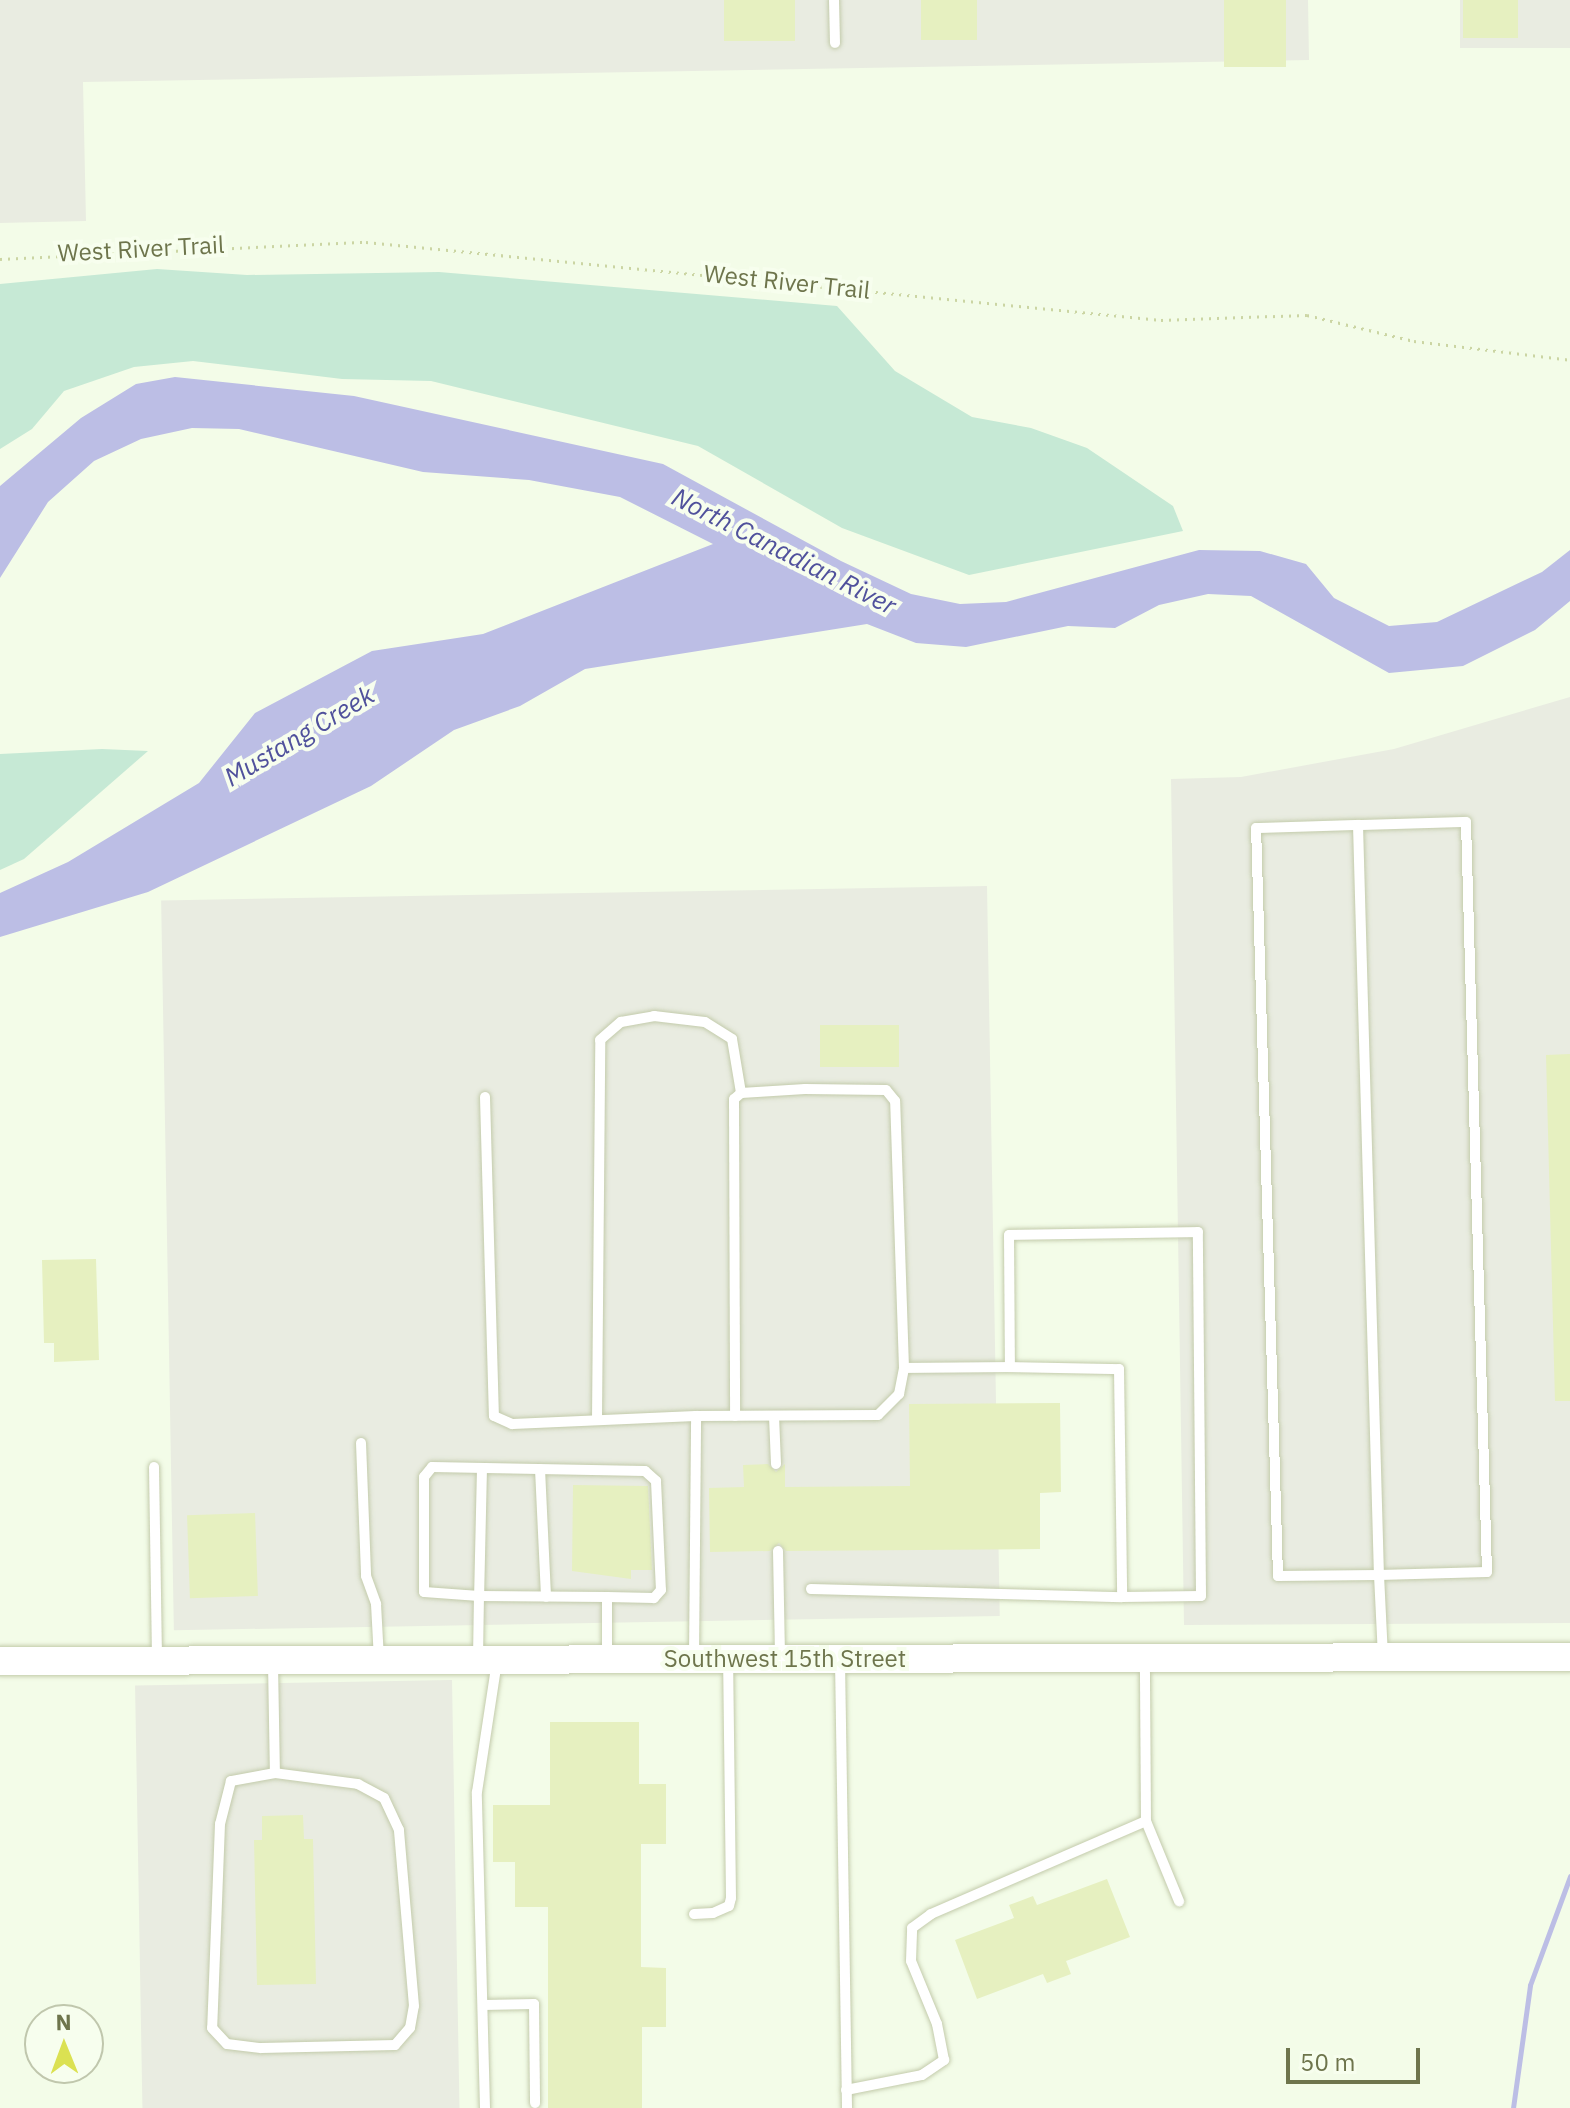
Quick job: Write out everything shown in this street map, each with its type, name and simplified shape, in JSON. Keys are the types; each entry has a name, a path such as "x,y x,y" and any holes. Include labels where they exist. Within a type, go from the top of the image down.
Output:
{"main road":[{"name":"Southwest 15th Street","path":"0,1661 1570,1657"}],"lane":[{"path":"834,0 835,43"},
{"path":"1466,822 1487,1572 1278,1576 1256,828 1358,825 1466,822"},
{"path":"1358,825 1383,1658"},
{"path":"597,1420 600,1040 621,1022 654,1016 705,1022 732,1039 741,1093 732,1115 735,1416"},
{"path":"485,1097 494,1416 512,1424 696,1416 878,1415 899,1394 904,1368 895,1101 874,1085 741,1093"},
{"path":"811,1589 1122,1597 1201,1596 1198,1232 1009,1235 1010,1367"},
{"path":"904,1368 1119,1369 1122,1597"},
{"path":"694,1660 696,1416"},
{"path":"774,1416 776,1464"},
{"path":"361,1443 366,1576 376,1604 379,1661"},
{"path":"154,1467 157,1661"},
{"path":"432,1467 482,1468 645,1471 656,1481 660,1595 430,1596 421,1588 424,1477 432,1467"},
{"path":"482,1468 479,1596 488,1660 477,1792 485,2108"},
{"path":"540,1469 546,1597"},
{"path":"778,1551 780,1660"},
{"path":"607,1597 607,1660"},
{"path":"840,1659 847,2108"},
{"path":"1145,1659 1146,1821 1179,1901"},
{"path":"694,1914 713,1913 729,1906 731,1898 728,1660"},
{"path":"273,1661 275,1773"},
{"path":"275,1773 358,1784 384,1798 399,1830 414,2006 410,2028 395,2045 261,2048 227,2044 212,2028 223,1807 231,1781 275,1773"},
{"path":"846,2090 908,2080 944,2060 937,2024 911,1961 912,1928 931,1914 1146,1821"},
{"path":"483,2005 534,2004 535,2103"}],"path":[{"name":"West River Trail","path":"0,259 366,242 1161,320 1307,315 1414,341 1570,360"}],"shaded area":[{"path":"0,0 1308,0 1309,60 83,82 86,221 0,223"},
{"path":"1460,0 1570,0 1570,48 1460,48"},
{"path":"1570,697 1570,1623 1184,1625 1171,779 1241,777 1394,749"},
{"path":"987,886 1000,1616 174,1630 161,900"},
{"path":"452,1680 459,2108 142,2108 135,1686"}],"green space":[{"path":"157,269 247,275 439,272 837,306 895,371 972,417 1031,428 1087,448 1173,506 1183,531 969,575 842,528 698,446 431,381 342,379 193,361 134,367 64,391 32,429 0,449 0,284"},
{"path":"102,749 148,751 24,859 0,870 0,754"}],"water":[{"path":"175,377 354,396 663,464 841,561 911,594 960,604 1006,602 1199,550 1260,551 1306,564 1334,598 1389,626 1437,622 1542,572 1570,550 1570,601 1535,630 1463,666 1389,673 1251,596 1208,594 1159,605 1115,628 1068,626 966,647 916,643 867,624 585,669 520,706 454,730 371,786 148,892 0,937 0,893 68,862 199,783 255,713 372,651 483,634 713,544 620,497 529,480 423,472 239,429 192,428 141,439 94,461 48,502 0,578 0,486 81,418 136,384"}],"building":[{"path":"724,0 795,0 795,41 724,41"},
{"path":"921,0 977,0 977,40 921,40"},
{"path":"1224,0 1286,0 1286,67 1224,67"},
{"path":"1463,0 1518,0 1518,38 1463,38"},
{"path":"820,1025 899,1025 899,1067 820,1067"},
{"path":"1570,1054 1570,1401 1555,1401 1546,1055"},
{"path":"96,1259 99,1360 54,1362 54,1343 44,1343 42,1260"},
{"path":"1060,1403 1061,1492 1040,1493 1040,1549 786,1551 779,1543 770,1551 710,1552 709,1488 744,1487 743,1465 768,1464 776,1472 785,1464 785,1487 910,1486 909,1404"},
{"path":"573,1485 648,1486 652,1570 631,1570 631,1579 572,1571"},
{"path":"255,1513 258,1596 190,1598 187,1515"},
{"path":"550,1722 639,1722 639,1784 666,1784 666,1844 641,1844 641,1967 666,1968 666,2027 642,2027 642,2108 548,2108 548,1907 515,1907 515,1862 493,1862 493,1805 550,1805"},
{"path":"303,1815 304,1839 313,1839 316,1984 257,1985 254,1840 262,1840 262,1816"},
{"path":"1107,1879 1130,1937 1066,1961 1071,1974 1047,1983 1043,1974 977,1999 955,1940 1014,1918 1009,1905 1033,1896 1037,1905"}],"waterway":[{"path":"1513,2108 1530,1985 1570,1876"}],"water label":[{"name":"North Canadian River","path":"784,551"},
{"name":"Mustang Creek","path":"299,736"}]}
